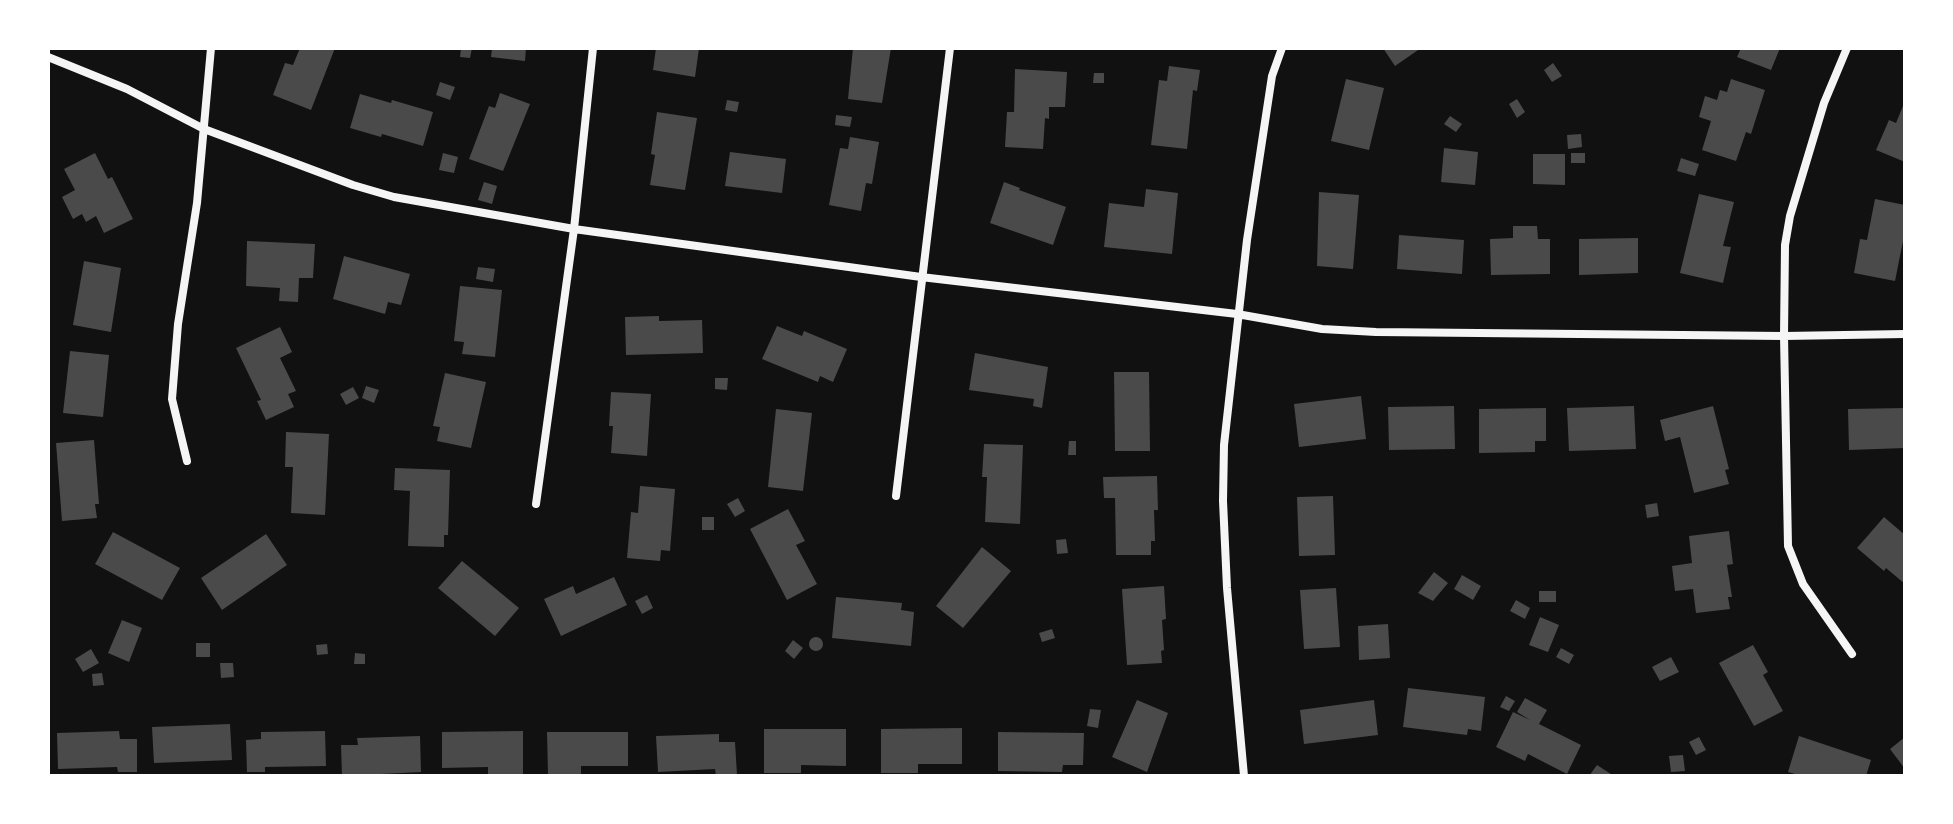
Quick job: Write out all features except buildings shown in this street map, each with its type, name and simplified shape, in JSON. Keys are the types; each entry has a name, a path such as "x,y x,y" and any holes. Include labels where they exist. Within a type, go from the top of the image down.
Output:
{"street":[{"path":"187,461 172,399 178,324 197,203 211,48"},
{"path":"536,504 574,229 593,48"},
{"path":"896,496 950,48"},
{"path":"1244,776 1227,588 1224,445 1237,314 1272,76 1282,48"},
{"path":"1847,48 1824,103 1790,216 1785,245 1784,336 1788,546 1803,584 1852,654"},
{"path":"48,57 127,89 204,129 295,165 394,197 574,229 921,277 1237,314 1322,329 1784,336 1905,334"}]}
